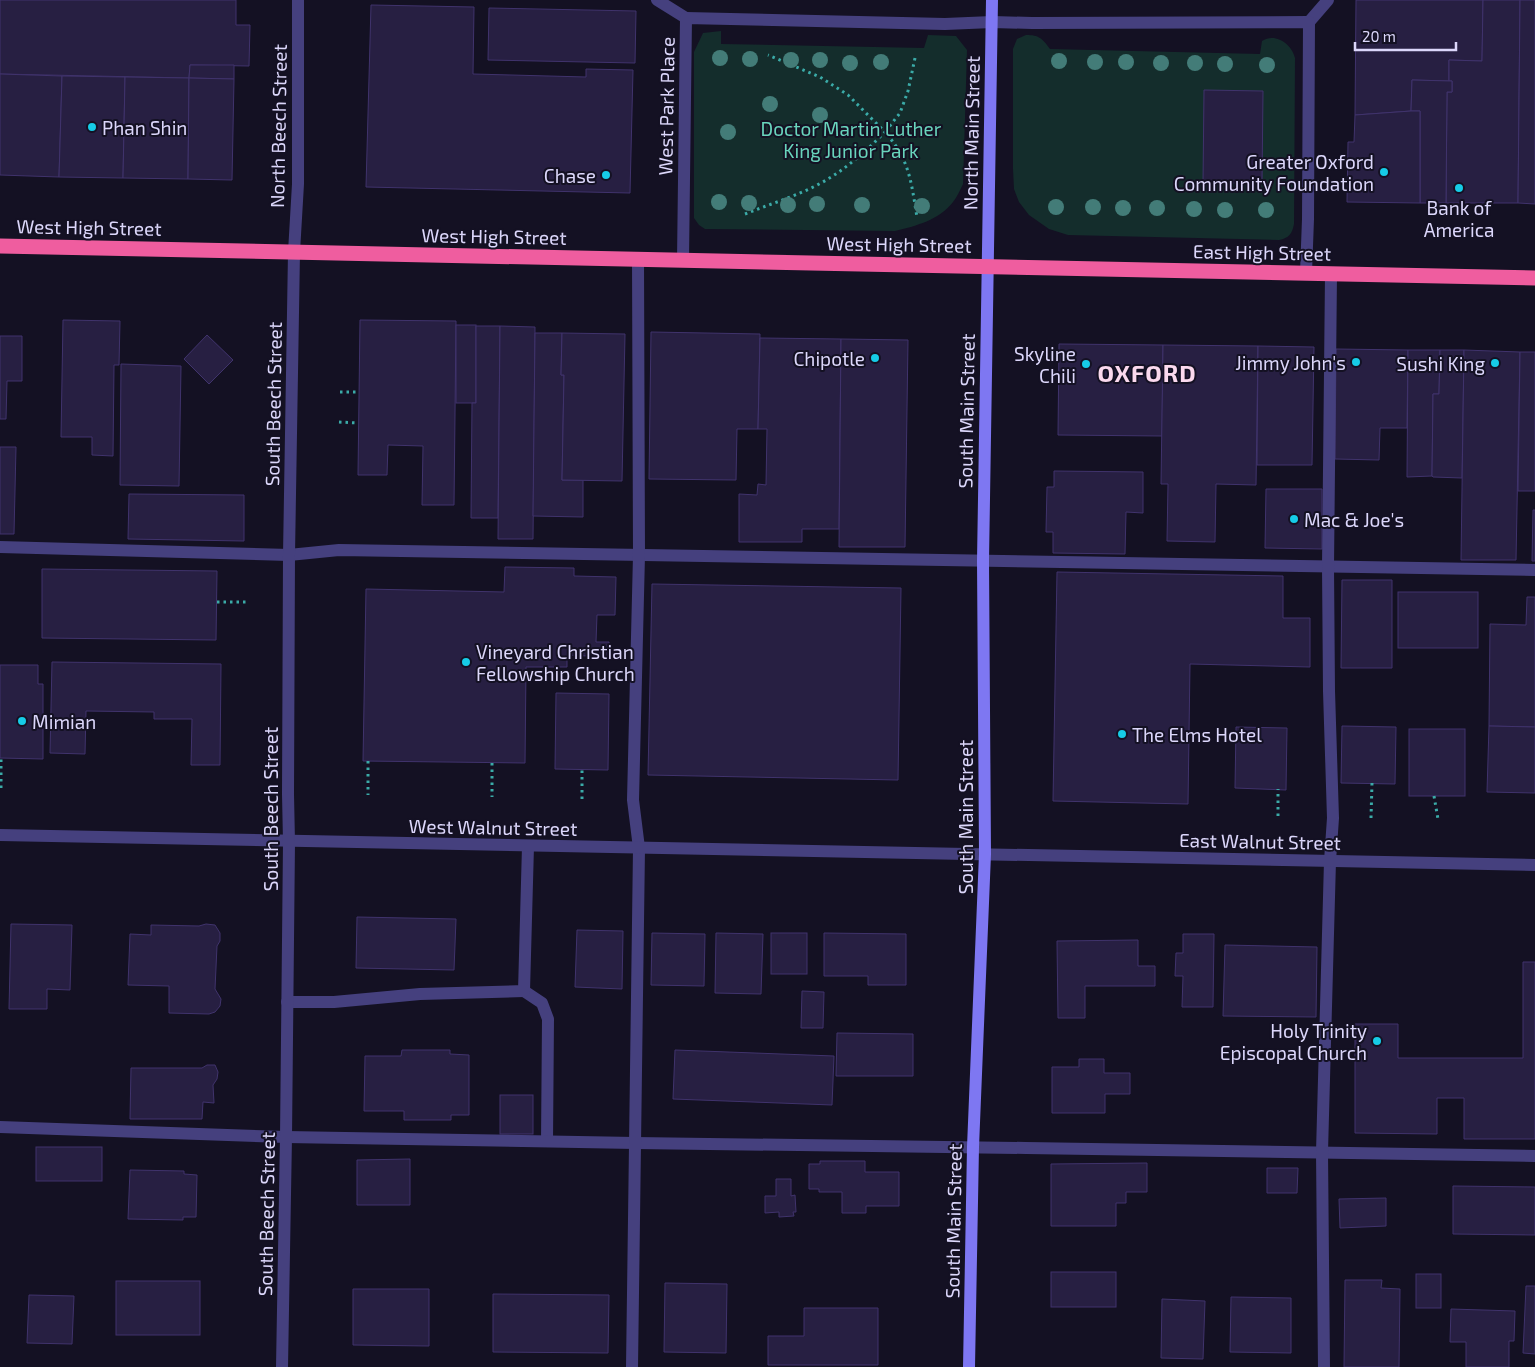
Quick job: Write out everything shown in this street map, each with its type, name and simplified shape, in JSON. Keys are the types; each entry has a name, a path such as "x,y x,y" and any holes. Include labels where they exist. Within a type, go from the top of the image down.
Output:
{"highway":[{"name":"West High Street","path":"0,246 988,266"},
{"name":"East High Street","path":"988,266 1535,278"}],"main road":[{"name":"North Main Street","path":"988,266 992,0"},
{"name":"South Main Street","path":"969,1367 972,1147 985,854 982,561 988,266"}],"street":[{"name":"North Beech Street","path":"294,252 298,184 298,0"},
{"path":"657,0 686,18"},
{"path":"1306,273 1309,22 1328,0"},
{"name":"West Park Place","path":"683,260 686,18 945,24 992,22 1309,22"},
{"name":"South Beech Street","path":"282,1367 289,842 289,554 294,252"},
{"path":"632,1367 639,848 633,800 639,555 638,259"},
{"path":"1324,1367 1322,1152 1330,861 1333,818 1328,567 1330,274"},
{"path":"0,547 289,554 339,550 1535,570"},
{"name":"West Walnut Street","path":"0,835 941,855 985,854"},
{"path":"524,991 528,846"},
{"name":"East Walnut Street","path":"985,854 1535,865"},
{"path":"287,1002 334,1002 420,994 524,991 542,1003 548,1019 547,1141"},
{"path":"0,1127 286,1137 1535,1156"}],"path":[{"path":"768,55 820,77 848,95 885,132 899,150 906,164 911,180 917,217"},
{"path":"745,214 821,183 846,167 870,147 900,113 908,91 915,58"},
{"path":"340,392 359,392"},
{"path":"339,422 358,423"},
{"path":"217,602 249,602"},
{"path":"1,758 1,788"},
{"path":"368,761 368,795"},
{"path":"492,763 492,797"},
{"path":"582,769 582,799"},
{"path":"1371,818 1372,783"},
{"path":"1278,789 1278,816"},
{"path":"1434,796 1438,819"}],"green space":[{"name":"Doctor Martin Luther King Junior Park","path":"721,31 721,44 924,48 928,35 956,36 967,50 963,184 954,200 934,218 895,231 705,229 699,225 694,218 694,52 703,33"},
{"path":"1026,35 1040,38 1050,49 1260,54 1262,41 1267,39 1277,39 1287,44 1295,58 1294,224 1290,235 1279,240 1068,235 1049,229 1029,215 1019,202 1014,189 1013,169 1013,49 1017,39"}],"building":[{"path":"0,0 236,0 236,25 250,25 249,66 190,65 189,78 0,74"},
{"path":"1356,0 1483,0 1482,61 1449,60 1449,81 1412,80 1411,111 1355,115"},
{"path":"1483,0 1520,0 1518,203 1446,203 1447,92 1452,92 1452,81 1449,81 1449,60 1482,61"},
{"path":"1520,0 1535,0 1535,204 1518,203"},
{"path":"371,5 474,7 473,74 586,77 586,69 633,70 630,193 366,187"},
{"path":"489,8 636,11 635,63 488,60"},
{"path":"190,65 234,65 234,79 189,78"},
{"path":"0,74 62,76 59,177 0,175"},
{"name":"Phan Shin","path":"62,76 125,77 123,178 59,177"},
{"path":"125,77 189,78 188,179 123,178"},
{"path":"189,78 234,79 232,180 188,179"},
{"path":"1412,80 1452,81 1452,92 1447,92 1446,203 1420,203 1420,111 1411,111"},
{"path":"1204,90 1263,91 1262,183 1203,183"},
{"name":"Greater Oxford Community Foundation","path":"1420,111 1420,203 1347,202 1348,142 1354,142 1355,115"},
{"path":"63,320 120,321 119,365 114,365 113,456 92,455 92,437 61,437"},
{"path":"360,320 456,321 454,505 422,505 423,446 388,445 387,475 358,475"},
{"path":"456,325 476,325 476,403 456,403"},
{"path":"476,326 500,326 498,518 471,518 472,403 476,403"},
{"path":"500,326 535,327 533,539 498,539"},
{"path":"651,332 760,334 758,429 737,429 736,480 649,479"},
{"path":"535,333 562,333 561,375 564,375 562,480 583,480 583,517 533,516"},
{"path":"562,333 625,334 622,481 562,480 564,375 561,375"},
{"path":"207,335 233,360 209,384 184,359"},
{"path":"0,336 22,336 22,381 7,381 6,419 0,419"},
{"path":"760,338 841,339 839,529 802,529 802,542 739,542 739,494 757,495 758,484 766,485 767,429 758,429"},
{"path":"841,339 908,340 905,547 839,547"},
{"path":"1059,344 1163,345 1162,436 1058,435"},
{"path":"1163,345 1258,346 1256,485 1216,484 1215,542 1167,541 1168,484 1161,484"},
{"path":"1258,346 1314,347 1312,465 1257,465"},
{"path":"1336,349 1408,350 1407,428 1380,428 1379,460 1335,459"},
{"path":"1408,350 1440,350 1439,394 1433,394 1432,476 1407,477"},
{"path":"1440,350 1464,350 1462,478 1432,476 1433,394 1439,394"},
{"path":"1464,350 1520,352 1516,560 1461,560"},
{"path":"1520,352 1535,352 1535,491 1518,491"},
{"path":"121,364 181,366 179,486 120,485"},
{"path":"0,447 16,447 14,534 0,534"},
{"path":"1054,471 1143,472 1143,513 1126,512 1125,554 1053,553 1053,532 1046,532 1047,487 1054,487"},
{"name":"Mac & Joe's","path":"1266,489 1322,489 1322,549 1265,548"},
{"path":"129,494 244,495 244,541 128,539"},
{"path":"1533,510 1535,510 1535,561 1532,561"},
{"name":"Vineyard Christian Fellowship Church","path":"505,567 574,568 574,576 616,577 615,615 597,615 596,642 609,642 609,657 567,655 567,667 526,667 525,763 363,761 366,589 504,592"},
{"path":"42,569 217,571 216,640 42,638"},
{"name":"The Elms Hotel","path":"1057,572 1283,576 1283,618 1310,618 1310,667 1190,664 1188,804 1053,801"},
{"path":"1342,580 1392,580 1392,668 1341,668"},
{"path":"652,584 901,588 898,780 648,775"},
{"path":"1398,592 1478,592 1478,648 1398,648"},
{"path":"1527,597 1535,597 1535,727 1489,726 1490,624 1526,625"},
{"path":"52,662 221,664 220,765 191,765 192,719 154,719 154,712 86,711 85,754 50,753"},
{"name":"Mimian","path":"0,665 38,665 38,684 43,684 43,759 0,758"},
{"path":"556,693 609,694 608,770 555,769"},
{"path":"1342,726 1396,727 1395,784 1341,783"},
{"path":"1489,726 1535,727 1535,793 1487,792"},
{"path":"1236,727 1287,728 1286,790 1235,788"},
{"path":"1409,729 1465,729 1465,796 1409,796"},
{"path":"357,917 456,919 454,970 356,968"},
{"path":"11,924 72,925 70,990 47,989 47,1009 9,1009"},
{"path":"206,924 215,925 220,933 220,941 217,946 215,989 221,999 220,1006 215,1012 209,1014 169,1013 169,986 128,985 130,934 151,935 151,925 199,926"},
{"path":"577,930 623,931 622,989 575,987"},
{"path":"652,933 705,934 704,986 651,985"},
{"path":"716,933 763,934 761,994 715,993"},
{"path":"771,933 807,933 807,974 771,974"},
{"path":"824,933 906,934 906,985 868,985 868,976 824,976"},
{"path":"1183,934 1214,934 1213,1007 1182,1007 1183,976 1175,976 1176,953 1183,953"},
{"path":"1138,940 1138,966 1155,966 1155,986 1085,986 1085,1018 1058,1018 1057,941"},
{"path":"1225,945 1317,947 1316,1017 1223,1016"},
{"name":"Holy Trinity Episcopal Church","path":"1523,962 1535,962 1535,1139 1464,1139 1464,1098 1437,1098 1437,1134 1355,1133 1355,1024 1398,1024 1398,1058 1523,1058"},
{"path":"802,991 824,992 823,1028 801,1028"},
{"path":"837,1033 913,1034 913,1076 836,1076"},
{"path":"402,1050 450,1050 450,1054 469,1055 469,1115 451,1115 451,1120 404,1120 404,1111 364,1111 365,1056 401,1056"},
{"path":"675,1050 834,1056 832,1105 673,1099"},
{"path":"1079,1059 1104,1059 1104,1073 1130,1073 1130,1094 1105,1094 1105,1113 1052,1113 1052,1067 1079,1067"},
{"path":"207,1065 215,1065 218,1072 217,1079 213,1085 214,1103 203,1102 202,1119 130,1119 131,1068 202,1068"},
{"path":"500,1095 533,1095 533,1134 500,1134"},
{"path":"36,1147 102,1147 102,1181 36,1181"},
{"path":"410,1159 410,1205 357,1205 357,1160"},
{"path":"820,1161 865,1161 865,1172 899,1172 899,1206 866,1206 866,1213 842,1213 842,1192 819,1192 819,1189 809,1189 809,1164 820,1164"},
{"path":"1147,1163 1147,1192 1126,1192 1126,1203 1116,1203 1116,1226 1051,1226 1051,1164"},
{"path":"1267,1168 1298,1168 1297,1193 1267,1193"},
{"path":"130,1170 184,1171 184,1174 197,1175 196,1217 183,1217 183,1220 128,1219"},
{"path":"776,1179 791,1179 791,1196 795,1195 796,1212 793,1212 794,1216 779,1217 779,1212 765,1213 765,1196 776,1196"},
{"path":"1453,1186 1535,1187 1535,1235 1453,1234"},
{"path":"1386,1198 1386,1226 1340,1228 1339,1199"},
{"path":"1051,1272 1116,1272 1116,1307 1051,1307"},
{"path":"1416,1274 1441,1274 1441,1308 1416,1308"},
{"path":"1345,1280 1382,1280 1381,1288 1400,1289 1399,1367 1344,1367"},
{"path":"116,1281 200,1281 200,1335 116,1335"},
{"path":"665,1283 727,1284 726,1353 664,1352"},
{"path":"1526,1286 1535,1286 1535,1354 1523,1353"},
{"path":"353,1289 429,1289 429,1346 353,1345"},
{"path":"493,1294 609,1295 608,1353 493,1352"},
{"path":"29,1295 74,1296 72,1344 27,1343"},
{"path":"1231,1297 1291,1298 1291,1353 1230,1352"},
{"path":"1162,1299 1205,1301 1203,1359 1161,1358"},
{"path":"804,1308 878,1308 878,1365 768,1365 768,1336 804,1336"},
{"path":"1451,1309 1515,1311 1514,1341 1509,1341 1509,1367 1466,1367 1466,1342 1450,1342"}],"place":[{"name":"Phan Shin","path":"92,127"},
{"name":"Greater Oxford Community Foundation","path":"1384,172"},
{"name":"Chase","path":"606,175"},
{"name":"Bank of America","path":"1459,188"},
{"name":"Chipotle","path":"875,358"},
{"name":"Jimmy John's","path":"1356,362"},
{"name":"Sushi King","path":"1495,363"},
{"name":"Skyline Chili","path":"1086,364"},
{"name":"Mac & Joe's","path":"1294,519"},
{"name":"Vineyard Christian Fellowship Church","path":"466,662"},
{"name":"Mimian","path":"22,721"},
{"name":"The Elms Hotel","path":"1122,734"},
{"name":"Holy Trinity Episcopal Church","path":"1377,1041"}],"district":[{"name":"OXFORD","path":"1147,372"}]}
